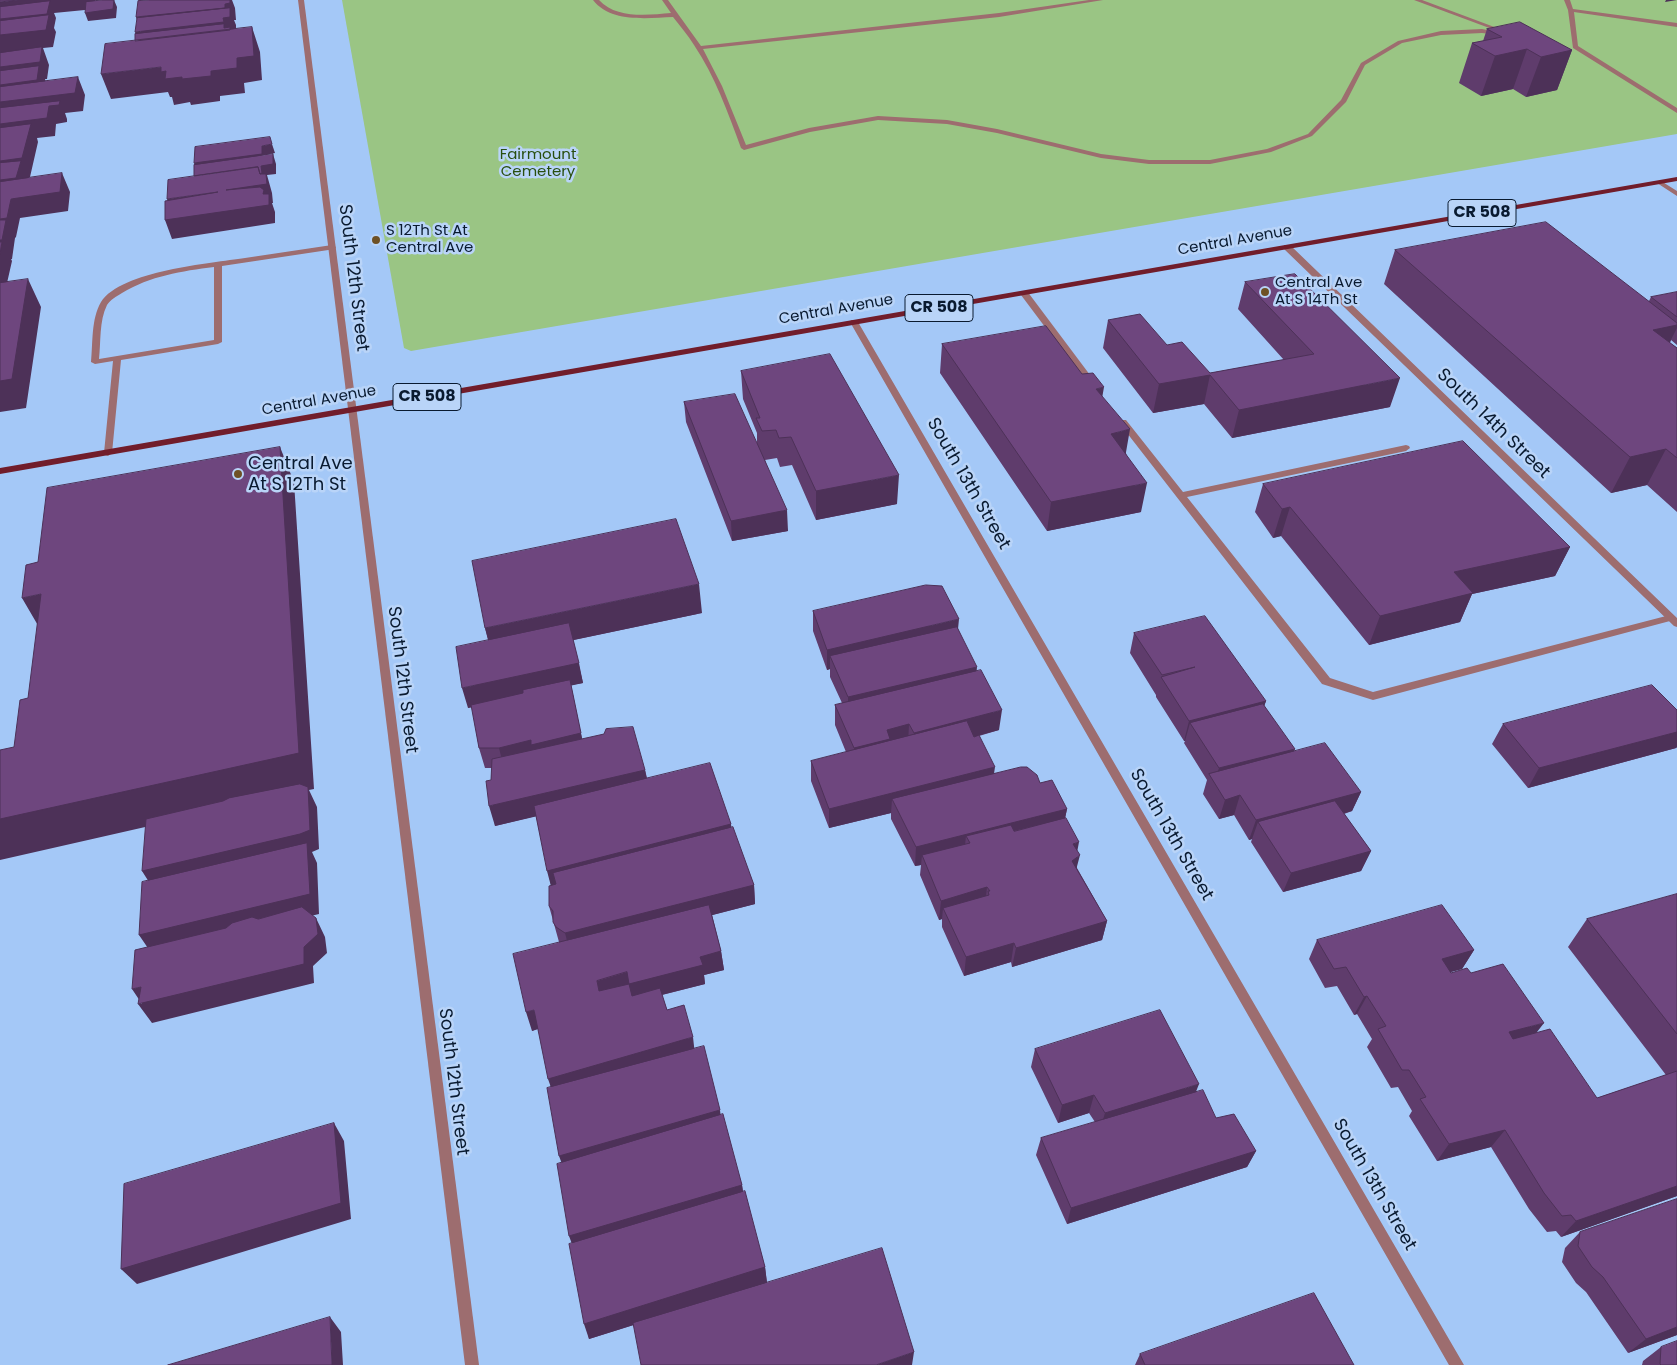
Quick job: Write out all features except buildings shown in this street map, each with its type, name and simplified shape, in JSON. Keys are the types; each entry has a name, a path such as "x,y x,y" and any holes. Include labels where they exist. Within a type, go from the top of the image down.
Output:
{"main road":[{"name":"Central Avenue","path":"0,471 1677,179"}],"street":[{"name":"South 12th Street","path":"301,0 472,1365"},
{"path":"596,0 614,12 642,16 673,16"},
{"path":"665,0 673,16 700,48 720,86 744,148 809,130 878,118 947,122 997,131 1101,156 1149,162 1210,162 1269,151 1310,135 1344,101 1363,64 1400,42 1441,33 1482,31 1506,33 1417,0"},
{"path":"700,48 998,15 1100,0"},
{"path":"1567,0 1571,10 1575,47"},
{"path":"1571,10 1677,25"},
{"path":"1565,46 1575,47 1677,111"},
{"path":"1659,182 1677,194"},
{"path":"218,264 218,342 95,362 100,316 104,302 124,288 143,279 174,271 218,264 332,247"},
{"name":"South 14th Street","path":"1287,247 1674,621"},
{"path":"1024,293 1098,390"},
{"name":"South 13th Street","path":"854,322 1458,1365"},
{"path":"108,453 117,358"},
{"path":"1115,412 1326,681 1373,696 1674,621"},
{"path":"1181,495 1406,448"}],"green space":[{"name":"Fairmount Cemetery","path":"342,0 1677,0 1677,134 411,351 404,348"}],"place":[{"name":"S 12Th St At Central Ave","path":"376,240"},
{"name":"Central Ave At S 14Th St","path":"1265,292"},
{"name":"Central Ave At S 12Th St","path":"238,474"}]}
